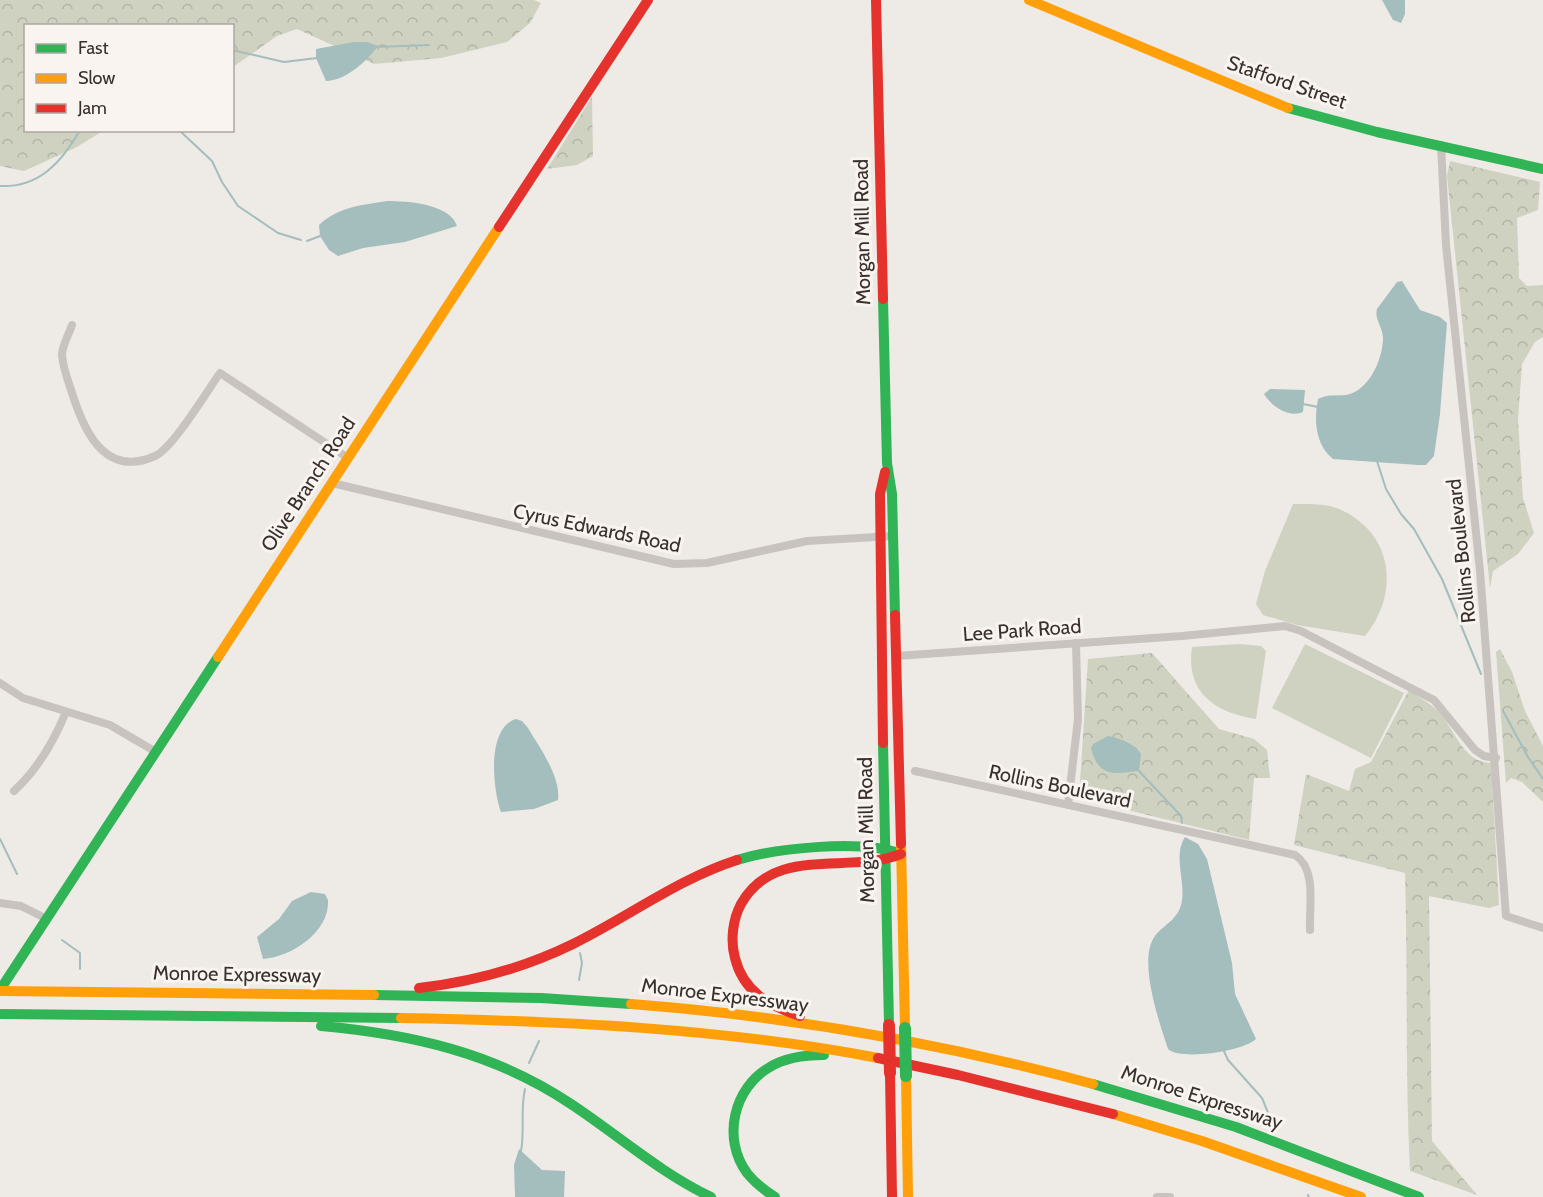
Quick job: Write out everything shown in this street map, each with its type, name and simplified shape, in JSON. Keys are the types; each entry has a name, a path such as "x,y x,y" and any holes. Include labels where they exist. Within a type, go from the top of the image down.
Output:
{"main road":[{"name":"Olive Branch Road","path":"2,987 648,0"},
{"name":"Morgan Mill Road","path":"876,0 886,463 880,494 887,536 896,656 908,1197"},
{"name":"Stafford Street","path":"1029,0 1286,107 1377,132 1543,169"},
{"name":"Morgan Mill Road","path":"887,536 885,847 892,1197"},
{"path":"330,994 441,985 520,967 580,941 702,874 747,857 794,849 885,847 901,854"},
{"path":"857,1032 790,1013 760,997 739,971 732,945 733,927 748,894 760,881 775,872 812,864 886,862 901,854"},
{"name":"Monroe Expressway","path":"2,987 516,997 614,1002 712,1011 857,1032 1001,1060 1143,1098 1282,1143 1419,1197"},
{"name":"Monroe Expressway","path":"0,1014 466,1018 612,1025 757,1039 877,1058 996,1082 1136,1119 1247,1155 1360,1197"},
{"path":"181,1016 369,1029 417,1037 463,1049 509,1067 551,1090 670,1176 711,1197"},
{"path":"775,1197 749,1177 735,1148 734,1116 746,1088 762,1071 790,1059 816,1055 877,1058"}],"street":[{"name":"Rollins Boulevard","path":"1441,145 1446,245 1480,571 1496,758 1506,916 1543,928"},
{"path":"72,325 62,353 66,376 88,435 104,453 115,458 143,460 165,450 220,373 348,458"},
{"name":"Cyrus Edwards Road","path":"332,483 674,564 707,563 807,540 887,536"},
{"name":"Lee Park Road","path":"896,656 1151,638 1278,625 1293,628 1427,696 1442,708 1475,750 1484,756 1496,758"},
{"path":"1068,805 1078,719 1076,643"},
{"path":"0,683 23,698 110,725 156,752"},
{"path":"14,792 44,756 66,712"},
{"name":"Rollins Boulevard","path":"915,771 1295,855 1305,863 1309,875 1310,930"},
{"path":"0,903 21,906 46,919"},
{"path":"1157,1197 1170,1197"}],"green space":[{"path":"0,0 534,0 541,3 530,23 507,42 441,58 374,64 297,29 277,36 234,66 234,24 24,24 24,132 101,132 75,148 24,171 0,166"},
{"path":"592,97 593,156 577,165 547,169"},
{"path":"1450,161 1540,182 1538,210 1517,218 1519,278 1527,286 1543,285 1543,337 1535,342 1522,364 1518,420 1523,498 1534,533 1518,554 1493,571 1490,588 1447,176"},
{"path":"1293,504 1322,505 1339,509 1357,520 1371,533 1381,548 1386,565 1387,583 1376,619 1365,636 1297,625 1263,615 1256,604 1265,571"},
{"path":"1239,644 1261,646 1266,651 1256,719 1228,712 1216,706 1206,698 1193,677 1192,647"},
{"path":"1305,644 1404,693 1371,758 1272,708"},
{"path":"1500,649 1512,672 1525,711 1543,746 1543,802 1522,782 1511,778 1506,783 1496,652"},
{"path":"1152,653 1219,729 1254,739 1267,750 1270,778 1254,778 1249,840 1079,798 1088,659"},
{"path":"1409,690 1443,716 1459,742 1472,757 1491,763 1499,905 1489,908 1429,896 1432,1141 1477,1195 1410,1171 1405,873 1294,845 1306,774 1349,791 1355,769 1371,762"}],"water":[{"path":"1382,0 1405,0 1405,14 1401,23 1393,20"},
{"path":"367,42 378,46 368,58 348,74 326,81 316,58 316,49"},
{"path":"387,201 417,203 437,208 453,219 457,226 405,242 363,248 338,256 329,250 320,236 319,225 326,219 342,211"},
{"path":"1402,281 1420,310 1440,317 1447,323 1440,414 1434,456 1426,465 1333,459 1322,446 1317,431 1318,399 1354,392 1361,388 1373,374 1380,356 1383,336 1376,313 1377,309 1397,282"},
{"path":"1270,389 1305,390 1303,412 1292,414 1276,407 1264,394"},
{"path":"516,719 522,721 528,728 549,763 556,782 558,800 534,809 501,812 494,775 496,747 506,725"},
{"path":"1108,736 1127,742 1138,750 1141,754 1139,771 1116,773 1104,770 1099,765 1091,748 1093,744"},
{"path":"1185,837 1198,844 1207,859 1232,963 1235,994 1256,1039 1226,1051 1186,1054 1175,1053 1168,1049 1152,992 1148,960 1150,947 1155,936 1175,917 1181,907 1180,852"},
{"path":"311,892 325,894 328,900 327,912 316,932 296,948 263,959 257,937 279,919 292,901"},
{"path":"519,1149 542,1170 565,1171 564,1197 515,1197 514,1165"}],"waterway":[{"path":"376,47 429,45"},
{"path":"234,50 284,62 317,58"},
{"path":"0,186 26,183 38,178 65,153 79,132"},
{"path":"181,132 212,161 222,182 238,206 278,233 301,240"},
{"path":"307,241 320,236"},
{"path":"1303,404 1318,407"},
{"path":"1377,461 1386,489 1401,514 1414,529 1442,579 1481,674"},
{"path":"1503,711 1543,779"},
{"path":"1139,771 1181,816 1182,823"},
{"path":"0,839 17,874"},
{"path":"62,940 80,953 80,969"},
{"path":"579,980 582,963 580,953"},
{"path":"529,1063 539,1041"},
{"path":"1223,1049 1228,1060 1262,1098 1271,1120"},
{"path":"521,1151 525,1089"}],"traffic: fast":[{"path":"1288,108 1377,132 1543,169"},
{"path":"883,299 887,463 892,494 895,615"},
{"path":"0,990 218,657"},
{"path":"883,743 889,1025"},
{"path":"737,860 796,849 843,846 885,849 901,854"},
{"path":"374,995 541,998 631,1004"},
{"path":"0,1014 401,1018"},
{"path":"321,1026 387,1034 420,1041 451,1049 513,1071 571,1104 656,1165 711,1197"},
{"path":"905,1028 906,1076"},
{"path":"775,1197 753,1180 739,1160 735,1145 735,1115 747,1088 757,1076 770,1067 796,1057 824,1055"},
{"path":"1093,1084 1236,1127 1419,1197"}],"traffic: slow":[{"path":"1029,0 1288,108"},
{"path":"218,657 499,227"},
{"path":"901,844 905,1028"},
{"path":"0,991 374,995"},
{"path":"631,1004 748,1016 864,1033 979,1056 1093,1084"},
{"path":"401,1018 521,1021 701,1033 878,1058"},
{"path":"906,1076 908,1197"},
{"path":"1113,1114 1202,1141 1361,1197"}],"traffic: jam":[{"path":"499,227 648,0"},
{"path":"876,0 883,299"},
{"path":"883,743 880,494 885,472"},
{"path":"895,615 901,844"},
{"path":"800,1016 768,1002 744,980 733,951 734,923 741,904 755,885 773,874 793,867 880,860 901,854"},
{"path":"419,988 479,978 555,953 694,877 737,860"},
{"path":"889,1025 890,1073"},
{"path":"878,1058 958,1075 1113,1114"},
{"path":"890,1073 892,1197"}]}
